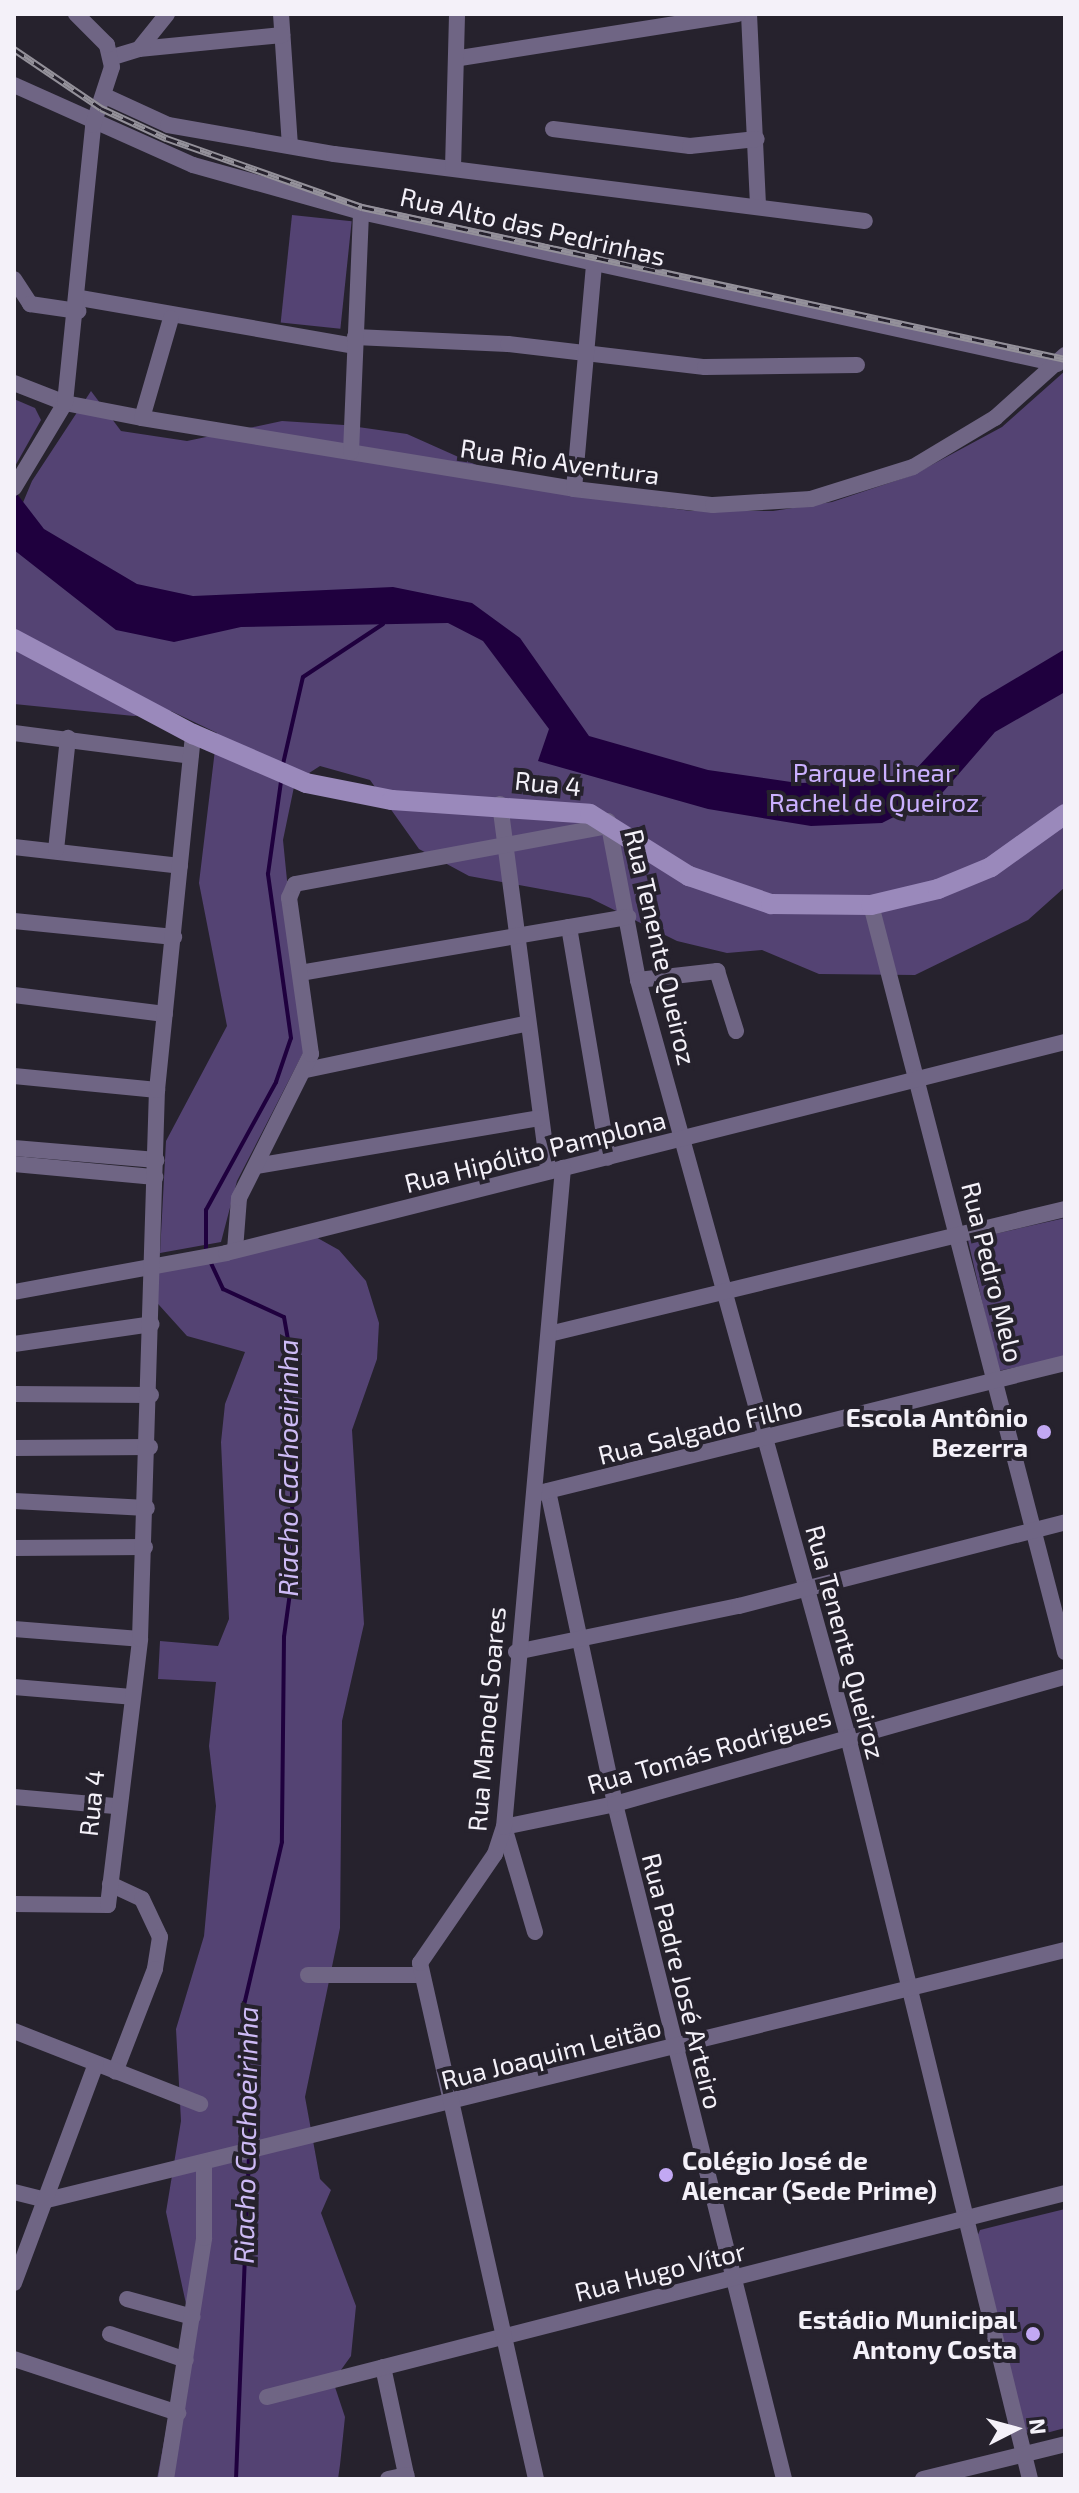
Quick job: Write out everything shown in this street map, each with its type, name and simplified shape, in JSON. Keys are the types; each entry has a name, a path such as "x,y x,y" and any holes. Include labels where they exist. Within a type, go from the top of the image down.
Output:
{"main road":[{"name":"Rua 4","path":"14,639 193,734 306,783 392,800 500,804 608,823 689,876 740,897 798,907 871,905 991,867 1065,814"}],"street":[{"path":"76,14 113,57"},
{"path":"139,49 167,14"},
{"path":"281,14 290,145"},
{"path":"453,168 460,58 457,14"},
{"path":"460,58 738,14"},
{"path":"749,14 758,202"},
{"path":"113,57 139,49 282,35"},
{"path":"18,482 65,403 79,304 93,125 105,96 113,57"},
{"name":"Rua Alto das Pedrinhas","path":"14,85 93,125 193,165 361,212 594,265 1061,359"},
{"path":"105,96 168,125 453,168 758,202 865,221"},
{"path":"553,129 690,146 757,139"},
{"path":"351,452 361,212"},
{"path":"574,489 583,356 594,265"},
{"path":"14,279 30,304 79,304 354,342 508,344 583,356 705,367 857,365"},
{"path":"142,418 171,318"},
{"name":"Rua Rio Aventura","path":"14,383 65,403 142,418 574,489 713,505 811,499 913,467 995,418 1061,359"},
{"path":"14,733 191,756"},
{"name":"Rua 4","path":"14,1904 100,1910 108,1905 115,1806 140,1639 150,1447 152,1324 149,1265 157,1090 193,734"},
{"path":"56,850 68,738"},
{"name":"Rua Manoel Soares","path":"421,1975 423,1953 495,1854 504,1827 516,1652 541,1493 555,1170 539,1118 500,804"},
{"name":"Rua 4","path":"300,973 289,898 299,881 608,823"},
{"name":"Rua Tenente Queiroz","path":"608,823 638,980 848,1737 1030,2479"},
{"path":"14,847 180,866"},
{"name":"Rua Pedro Melo","path":"871,905 919,1078 1031,1530 1065,1652"},
{"path":"231,1252 239,1198 306,1070 311,1042 300,973 628,917"},
{"path":"14,921 174,937"},
{"path":"569,927 608,1158"},
{"path":"638,980 717,971 736,1031"},
{"path":"14,995 165,1014"},
{"path":"306,1070 525,1024"},
{"name":"Rua Hipólito Pamplona","path":"14,1292 231,1252 1065,1042"},
{"path":"14,1076 157,1090"},
{"path":"256,1166 539,1118"},
{"path":"14,1148 155,1168"},
{"path":"14,1164 155,1168"},
{"path":"549,1334 1065,1209"},
{"path":"14,1344 152,1324"},
{"name":"Rua Salgado Filho","path":"541,1493 1065,1363"},
{"path":"14,1394 151,1395"},
{"path":"14,1448 150,1447"},
{"name":"Rua Padre José Arteiro","path":"541,1493 583,1639 615,1804 731,2279 784,2479"},
{"path":"14,1501 147,1508"},
{"path":"516,1652 806,1589 1065,1522"},
{"path":"14,1548 145,1547"},
{"path":"14,1629 140,1639"},
{"name":"Rua Tomás Rodrigues","path":"504,1827 615,1804 1065,1677"},
{"path":"14,1687 132,1697"},
{"path":"14,1797 115,1806"},
{"path":"504,1827 535,1932"},
{"path":"110,1884 142,1899 160,1937 155,1969 115,2072"},
{"name":"Rua Joaquim Leitão","path":"47,2200 1065,1950"},
{"path":"308,1975 421,1975 446,2103 536,2479"},
{"path":"14,2031 200,2104"},
{"path":"14,2283 96,2064"},
{"path":"166,2479 193,2317 212,2160"},
{"path":"14,2192 47,2200"},
{"name":"Rua Hugo Vítor","path":"267,2397 501,2334 731,2279 1065,2193"},
{"path":"127,2299 193,2317"},
{"path":"110,2334 186,2360"},
{"path":"14,2359 178,2413"},
{"path":"383,2367 407,2477 388,2479"},
{"path":"923,2479 1065,2444"}],"green space":[{"path":"292,215 352,221 340,329 281,322"},
{"name":"Parque Linear Rachel de Queiroz","path":"1065,371 1065,887 1028,920 915,975 819,974 762,950 727,953 677,941 590,898 469,876 419,849 370,780 320,766 295,782 283,840 304,1051 237,1181 221,1242 160,1253 166,1141 227,1026 199,883 217,733 171,711 134,716 14,704 14,524 32,481 91,391 121,431 187,441 282,421 344,425 407,434 530,489 691,511 773,511 832,502 913,475 1002,427"},
{"path":"14,399 35,408 41,420 14,468"},
{"path":"1065,1218 1065,1357 998,1371 968,1240"},
{"path":"314,1236 339,1250 366,1281 379,1323 377,1359 352,1430 364,1624 342,1721 340,1928 305,2097 320,2179 331,2190 321,2213 356,2306 351,2356 333,2381 345,2417 340,2465 338,2479 157,2479 188,2313 166,2212 181,2121 176,2029 204,1936 216,1806 209,1746 216,1682 158,1679 160,1641 218,1646 229,1619 221,1442 225,1404 245,1352 187,1336 150,1295 147,1273"},
{"name":"Estádio Municipal Antony Costa","path":"1065,2209 1065,2428 1035,2436 1026,2432 976,2239 980,2230"}],"shaded area":[{"path":"14,490 44,529 137,584 193,596 393,587 472,603 520,638 589,736 708,770 798,783 882,781 916,769 981,699 1065,649 1065,692 995,732 943,792 882,823 811,826 708,809 538,761 549,729 483,641 448,623 241,627 174,642 116,630 14,550"}],"waterway":[{"name":"Riacho Cachoeirinha","path":"283,764 303,677 383,624"},
{"name":"Riacho Cachoeirinha","path":"206,1253 206,1210 276,1082 291,1038 268,874 281,781"},
{"name":"Riacho Cachoeirinha","path":"210,1261 223,1289 284,1317 290,1351 293,1571 284,1637 282,1842 243,2009 249,2147"},
{"name":"Riacho Cachoeirinha","path":"236,2479 249,2156"}],"railway":[{"path":"14,49 101,108 166,138 362,207 1065,359"}],"place":[{"name":"Escola Antônio Bezerra","path":"1044,1432"},
{"name":"Colégio José de Alencar (Sede Prime)","path":"666,2175"},
{"name":"Estádio Municipal Antony Costa","path":"1033,2334"}]}
